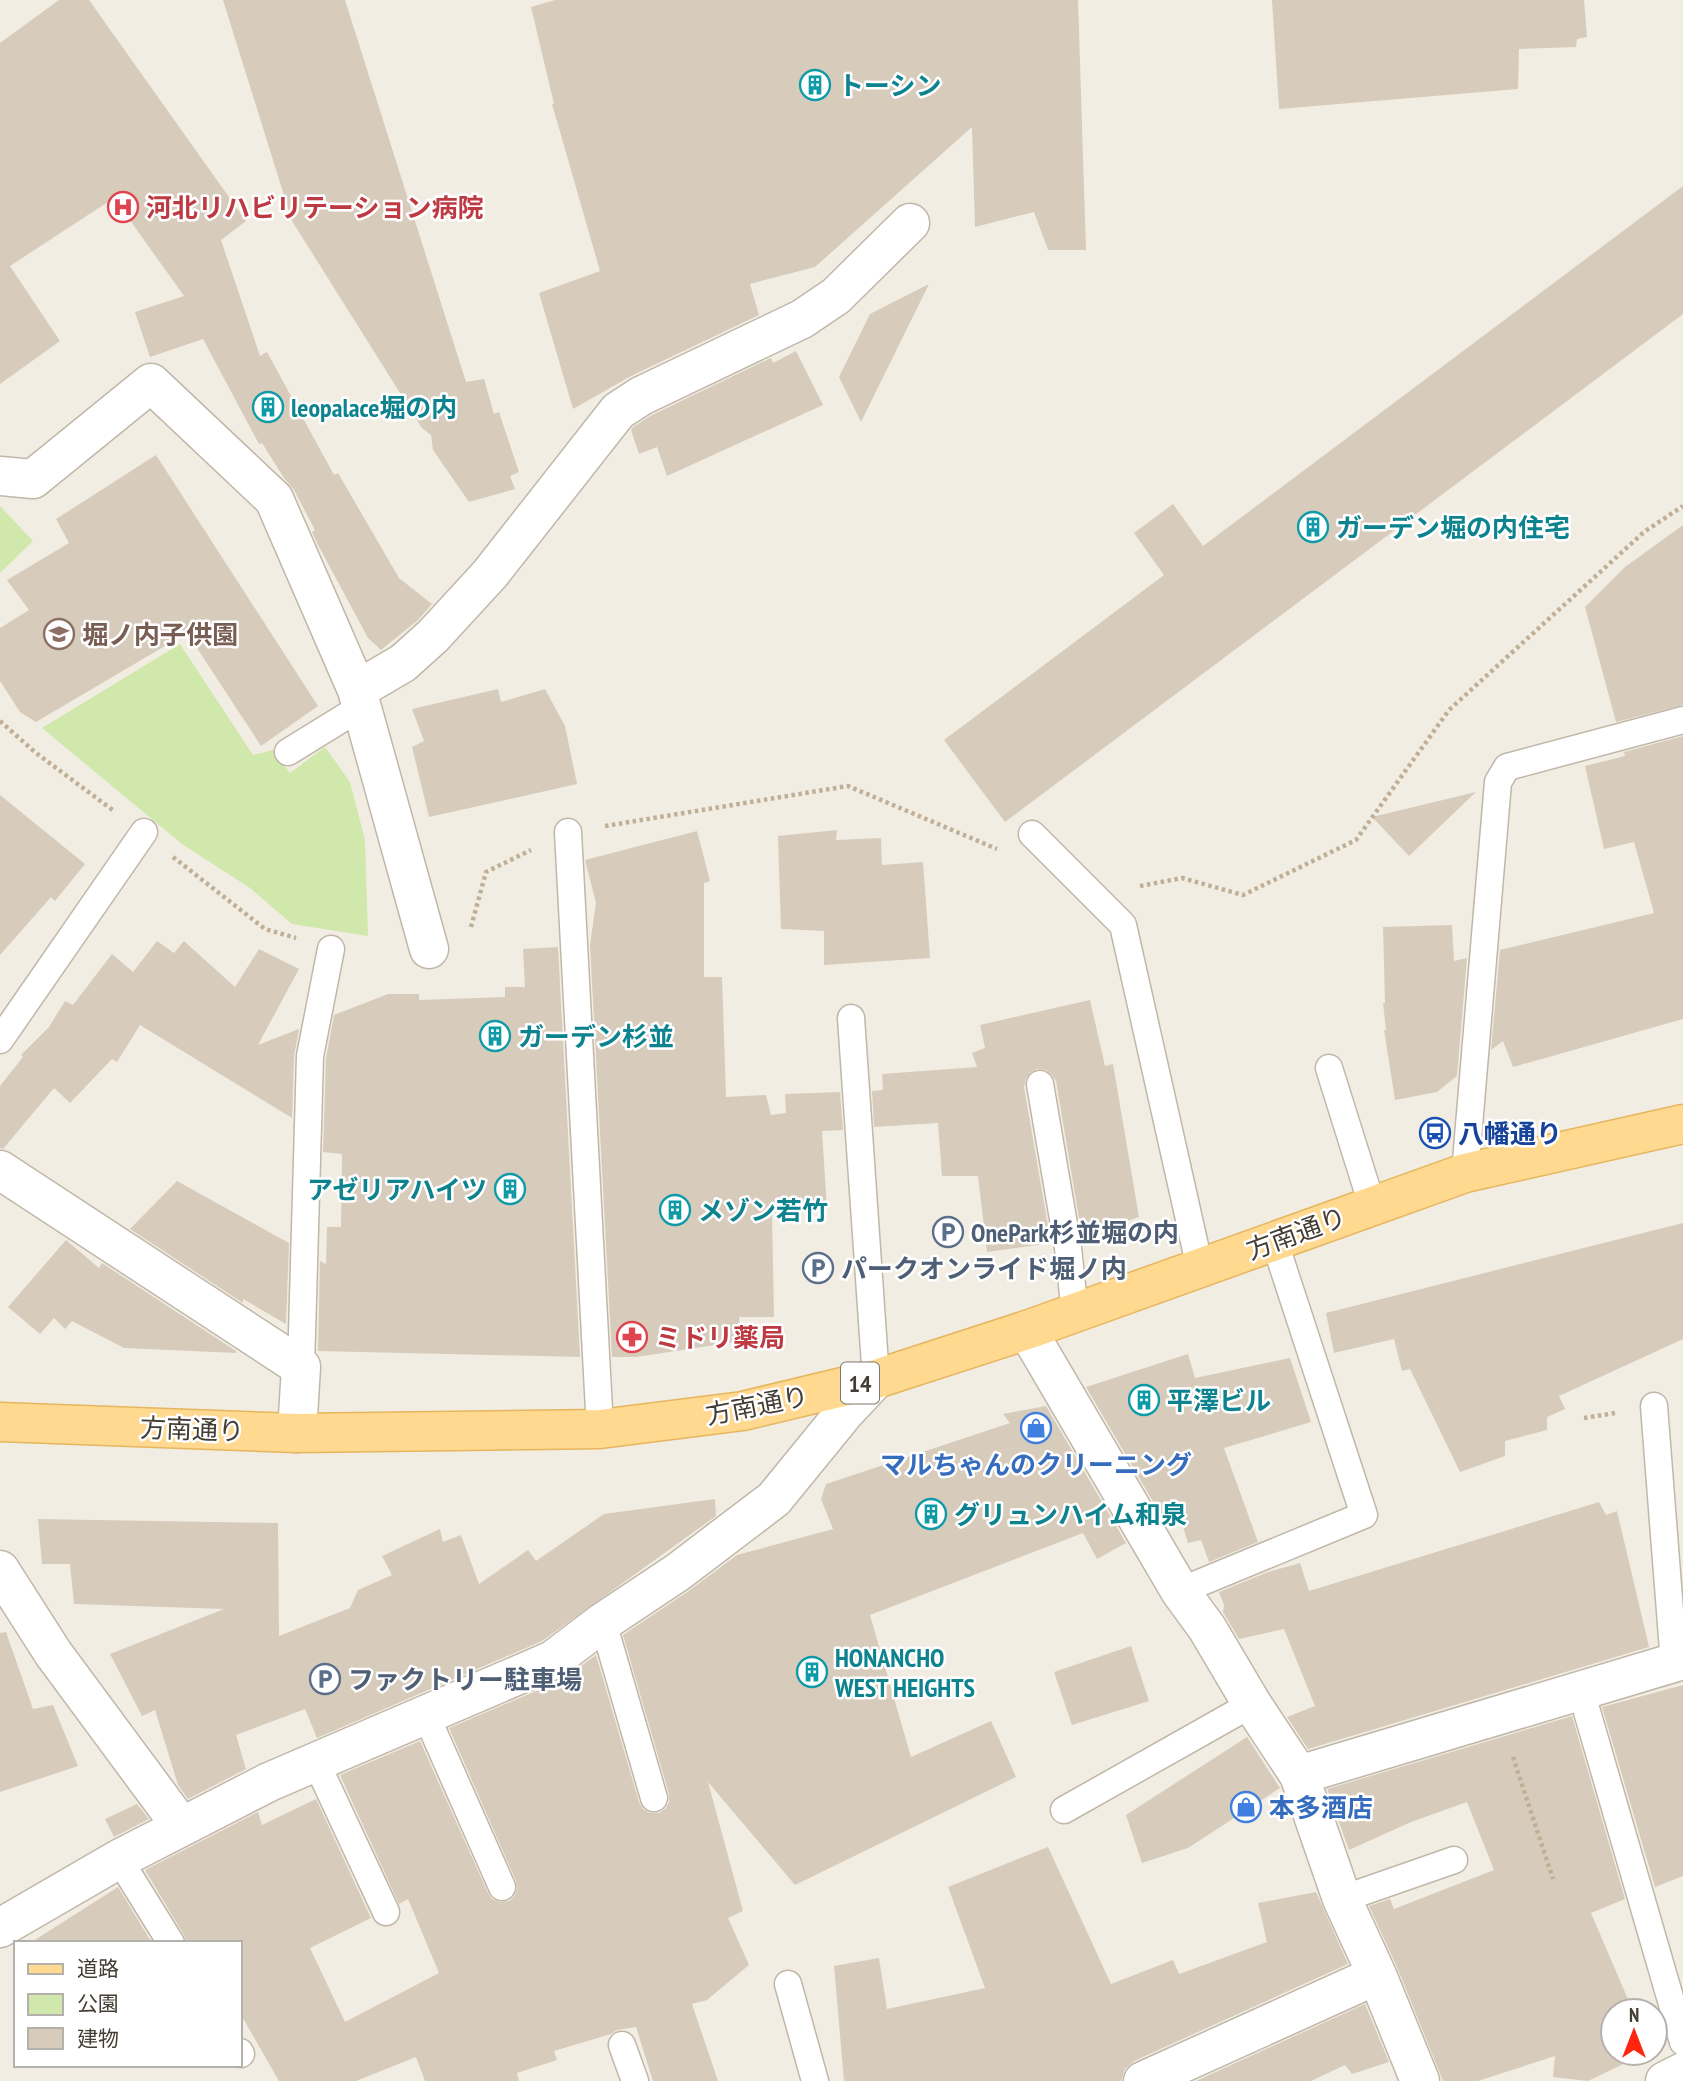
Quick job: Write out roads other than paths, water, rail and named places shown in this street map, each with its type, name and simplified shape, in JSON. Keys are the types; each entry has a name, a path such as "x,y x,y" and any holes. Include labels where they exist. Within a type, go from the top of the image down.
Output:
{"main road":[{"name":"方南通り","path":"0,1422 297,1433 600,1429 743,1411 876,1379 1027,1330 1465,1173 1683,1124"}],"street":[{"path":"359,699 433,636 490,574 618,411 641,396 802,319 836,296 910,223"},
{"path":"0,476 33,479 152,383 274,499 359,699 429,949"},
{"path":"0,1170 301,1367 297,1433"},
{"path":"1027,1330 1180,1591 1299,1775 1342,1899 1377,1975 1420,2081"},
{"path":"0,1928 119,1859 269,1782 553,1660 603,1622 678,1572 774,1499 845,1412 876,1379"},
{"path":"0,1570 53,1653 181,1826"},
{"path":"1299,1775 1679,1662"},
{"path":"1143,2081 1377,1975"},
{"path":"1665,2081 1683,2072"}],"lane":[{"path":"288,752 359,699"},
{"path":"1465,1173 1498,782 1507,767 1683,720"},
{"path":"0,1040 144,832"},
{"path":"568,832 600,1429"},
{"path":"1032,834 1124,925 1200,1268"},
{"path":"301,1367 310,1056 331,949"},
{"path":"851,1018 876,1379"},
{"path":"1329,1068 1372,1205"},
{"path":"1040,1084 1068,1248 1075,1313"},
{"path":"1180,1591 1364,1516 1274,1240"},
{"path":"1654,1406 1679,1662"},
{"path":"603,1622 654,1798"},
{"path":"1581,1691 1683,2042"},
{"path":"1064,1810 1252,1704"},
{"path":"426,1715 502,1887"},
{"path":"316,1762 386,1912"},
{"path":"119,1859 170,1941"},
{"path":"1342,1899 1454,1860"},
{"path":"788,1984 815,2081"},
{"path":"622,2045 635,2081"}],"place":[{"name":"トーシン","path":"815,85"},
{"name":"河北リハビリテーション病院","path":"123,207"},
{"name":"leopalace堀の内","path":"268,407"},
{"name":"ガーデン堀の内住宅","path":"1313,527"},
{"name":"堀ノ内子供園","path":"59,634"},
{"name":"ガーデン杉並","path":"495,1036"},
{"name":"八幡通り","path":"1435,1133"},
{"name":"アゼリアハイツ","path":"510,1189"},
{"name":"メゾン若竹","path":"675,1210"},
{"name":"OnePark杉並堀の内","path":"948,1232"},
{"name":"パークオンライド堀ノ内","path":"818,1268"},
{"name":"ミドリ薬局","path":"632,1337"},
{"name":"平澤ビル","path":"1144,1400"},
{"name":"マルちゃんのクリーニング","path":"1036,1428"},
{"name":"グリュンハイム和泉","path":"931,1514"},
{"name":"HONANCHO WEST HEIGHTS","path":"812,1672"},
{"name":"ファクトリー駐車場","path":"325,1679"},
{"name":"本多酒店","path":"1246,1807"}]}
